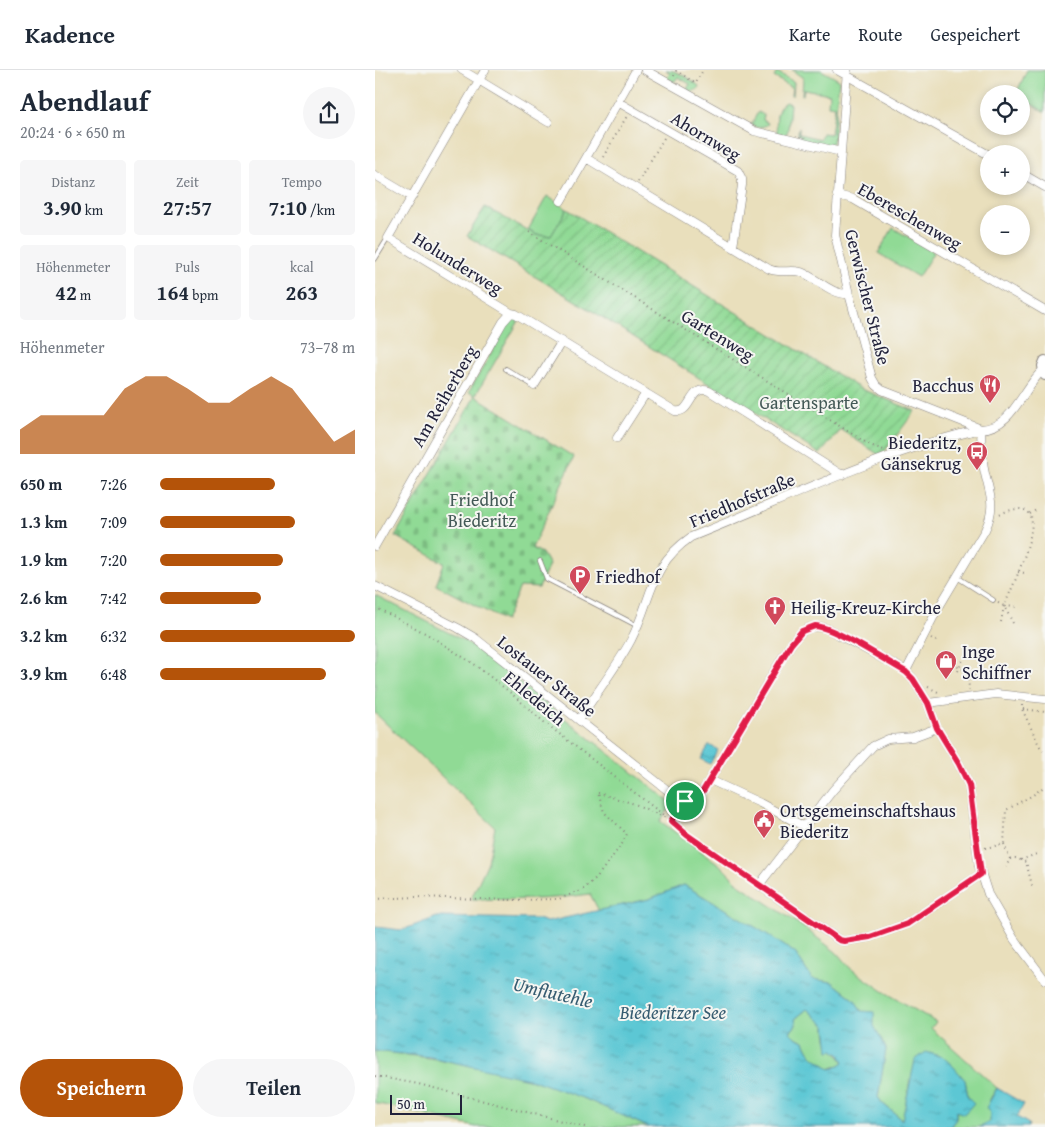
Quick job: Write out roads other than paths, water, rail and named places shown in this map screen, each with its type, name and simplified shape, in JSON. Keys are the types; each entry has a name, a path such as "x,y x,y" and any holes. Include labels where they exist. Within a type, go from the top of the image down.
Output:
{"street":[{"path":"462,70 548,122"},
{"name":"Holunderweg","path":"485,70 389,238 511,313"},
{"path":"561,201 636,70"},
{"name":"Ahornweg","path":"645,70 754,131 841,152"},
{"path":"837,70 847,73 980,150"},
{"name":"Gerwischer Straße","path":"847,73 835,235 872,378 882,390 981,429"},
{"name":"Ahornweg","path":"618,102 736,169 740,174 742,185 733,247"},
{"path":"586,158 774,271 801,272 835,292 849,294"},
{"path":"375,175 411,197"},
{"path":"1030,178 1045,187"},
{"name":"Ebereschenweg","path":"837,195 853,199 1045,311"},
{"path":"511,313 516,314 562,341 675,411 679,412 685,409 696,391 707,390 842,475"},
{"name":"Am Reiherberg","path":"375,546 503,322 511,313"},
{"path":"534,386 562,341"},
{"name":"Friedhofstraße","path":"579,720 621,657 638,626 659,570 671,552 684,542 691,537 895,455 953,436 993,427 1012,411 1035,377 1045,368"},
{"path":"617,438 646,393"},
{"path":"906,672 936,612 991,517 993,503 984,469 981,429"},
{"name":"Lostauer Straße","path":"375,586 469,634 666,789 689,801"},
{"path":"689,801 698,800 797,636 805,628 815,626 828,629 906,672 913,679 928,703 937,728 959,764 969,785 981,874 988,894 1014,939 1045,980"},
{"path":"928,703 988,695 1045,698"},
{"path":"937,728 913,736 888,739 873,746 803,826 759,885 839,940 844,941 870,937 907,924 981,874"},
{"path":"710,780 803,826"}],"lane":[{"name":"Holunderweg","path":"375,259 389,238"},
{"path":"506,369 534,386"},
{"path":"540,561 547,579 638,626"},
{"path":"957,577 993,600"},
{"path":"689,801 671,821 687,835 759,885"}],"water":[{"path":"709,745 718,750 710,764 701,759"},
{"name":"Biederitzer See","path":"684,885 795,953 812,979 832,982 855,1000 861,1011 874,1012 874,1026 886,1049 878,1097 882,1103 902,1120 915,1060 926,1052 943,1057 953,1066 965,1080 968,1097 974,1103 964,1114 956,1111 956,1119 950,1127 648,1127 588,1100 533,1080 430,1057 375,1051 375,927 402,930 437,917 537,919 547,922 649,899","holes":["807,1009 826,1026 829,1051 833,1050 840,1055 844,1062 830,1069 809,1052 804,1041 795,1037 790,1032 796,1025 795,1019"]},
{"path":"997,1088 1024,1104 1017,1117 1029,1124 1028,1127 979,1127 990,1122 990,1113 986,1108"}],"place":[{"name":"Bacchus","path":"990,404"},
{"name":"Biederitz, Gänsekrug","path":"977,471"},
{"name":"Friedhof","path":"580,595"},
{"name":"Heilig-Kreuz-Kirche","path":"775,626"},
{"name":"Inge Schiffner","path":"946,680"},
{"name":"Ortsgemeinschaftshaus Biederitz","path":"764,839"}],"park label":[{"name":"Gartensparte","path":"809,402"},
{"name":"Friedhof Biederitz","path":"482,509"}],"water label":[{"name":"Umflutehle","path":"553,992"}]}
